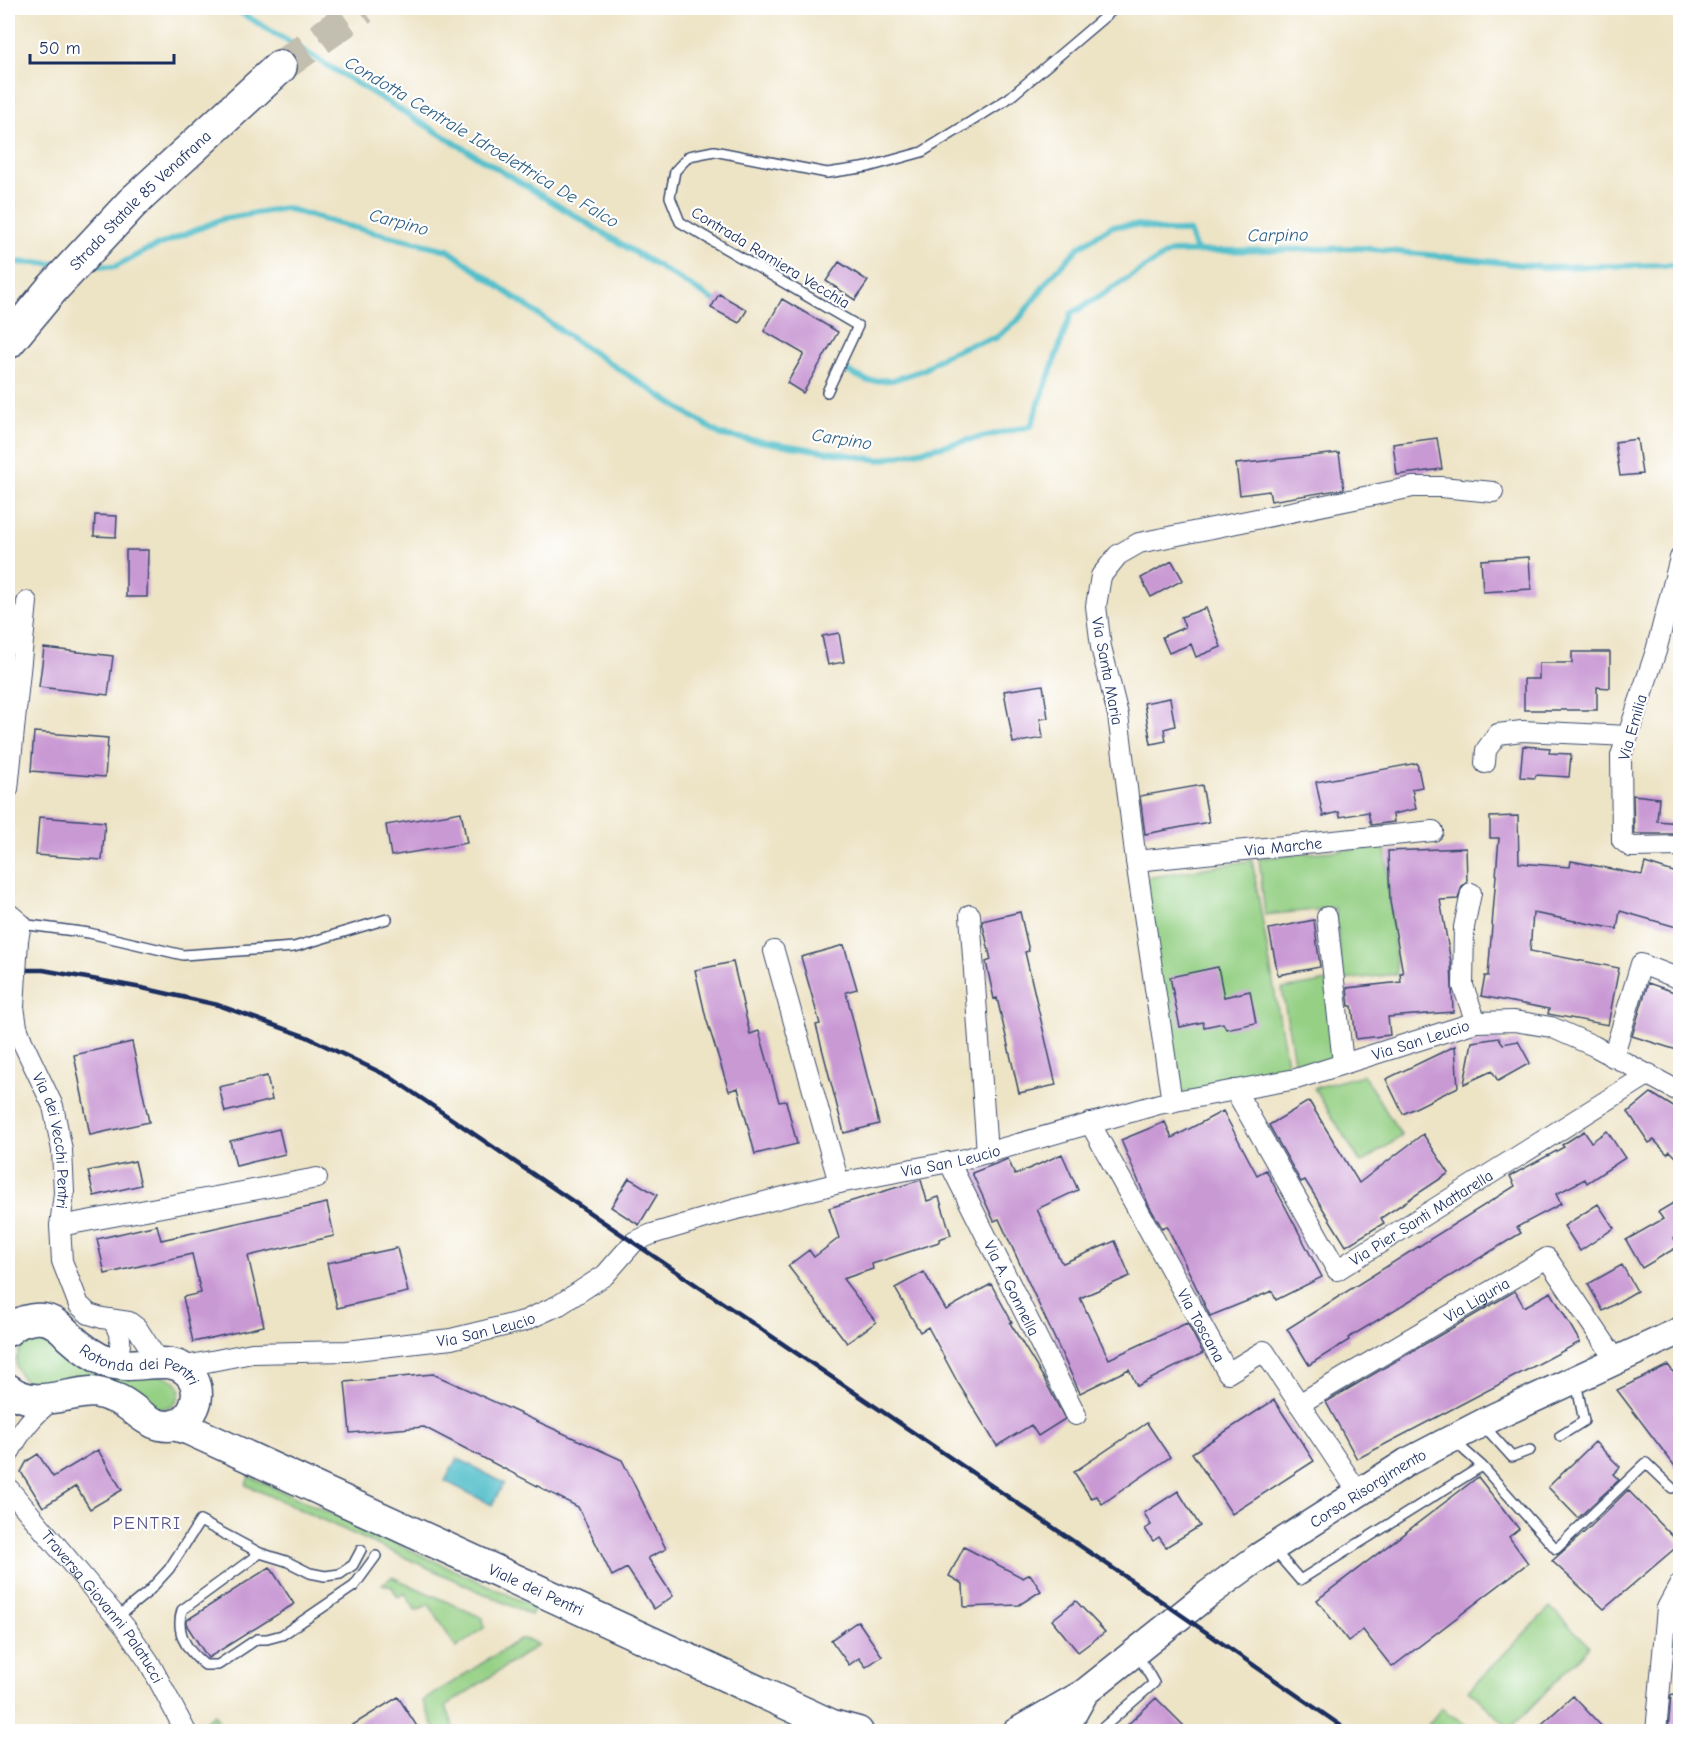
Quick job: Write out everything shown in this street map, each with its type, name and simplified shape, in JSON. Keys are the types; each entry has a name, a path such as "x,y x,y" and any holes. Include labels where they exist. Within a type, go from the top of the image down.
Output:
{"highway":[{"name":"Strada Statale 85 Venafrana","path":"8,342 51,290 132,203 280,67"}],"main road":[{"name":"Rotonda dei Pentri","path":"10,1325 35,1318 56,1323 81,1347 95,1356 111,1363 127,1366 182,1390"},
{"path":"8,1390 21,1397 39,1400 93,1392 122,1401 149,1420 161,1425 182,1390"},
{"name":"Viale dei Pentri","path":"182,1390 190,1430 832,1725 858,1731"}],"street":[{"name":"Via Santa Maria","path":"1172,1102 1136,861 1118,715 1101,647 1096,606 1101,576 1118,555 1139,543 1413,487 1493,492"},
{"name":"Via Emilia","path":"1680,558 1656,651 1621,756 1622,840 1631,847 1680,846"},
{"path":"8,789 27,602"},
{"path":"1485,763 1486,750 1498,734 1522,731 1628,736"},
{"name":"Via Marche","path":"1136,861 1433,831"},
{"path":"1471,892 1464,927 1463,986 1476,1022"},
{"path":"970,915 987,1153"},
{"path":"1327,916 1343,1063"},
{"name":"Via dei Vecchi Pentri","path":"16,925 14,1007 17,1027 49,1097 62,1150 64,1193 60,1226 63,1261 79,1305 89,1314 113,1321 129,1322 137,1328 182,1390"},
{"path":"774,951 838,1183"},
{"path":"1613,1057 1641,964 1680,979"},
{"name":"Via San Leucio","path":"182,1390 227,1357 252,1353 347,1352 451,1338 524,1321 559,1305 605,1275 634,1242 652,1234 838,1183 987,1153 1172,1102 1296,1079 1476,1022 1514,1022 1551,1027 1594,1046 1680,1092"},
{"name":"Via Pier Santi Mattarella","path":"1235,1090 1336,1270 1649,1074"},
{"name":"Via Toscana","path":"1090,1123 1228,1373 1264,1351 1358,1492"},
{"name":"Via A. Gonnella","path":"949,1162 1076,1415"},
{"path":"60,1226 317,1178"},
{"name":"Via Liguria","path":"1299,1404 1547,1258 1616,1360"},
{"path":"111,1363 118,1354 122,1342 120,1331 113,1321"},
{"name":"Corso Risorgimento","path":"1016,1731 1084,1693 1208,1594 1272,1548 1407,1462 1451,1438 1680,1331"},
{"path":"182,1390 227,1357"},
{"path":"8,1390 17,1403 20,1413 19,1433"},
{"path":"8,1455 19,1433 32,1416 55,1398"},
{"name":"Traversa Giovanni Palatucci","path":"8,1488 117,1617 149,1662 186,1731"},
{"path":"1656,1731 1672,1639 1666,1608 1680,1584"},
{"name":"Corso Risorgimento","path":"1063,1731 1084,1693"}],"lane":[{"name":"Contrada Ramiera Vecchia","path":"827,392 858,326 680,222 670,197 675,171 689,156 714,151 826,173 868,167 922,152 1009,98 1115,8"},
{"path":"16,925 89,933 183,955 294,947 387,919"},
{"path":"1560,1436 1584,1421 1575,1379"},
{"path":"1481,1424 1512,1456 1530,1450"},
{"path":"1451,1438 1482,1466 1556,1549 1646,1463 1672,1488"},
{"path":"1272,1548 1300,1580 1482,1466"},
{"path":"117,1617 148,1592 169,1569 200,1521 260,1552 310,1573 325,1576 340,1574 353,1565 361,1550"},
{"path":"260,1552 182,1610 178,1622 180,1633 196,1658 205,1665 218,1665 256,1639 282,1635 354,1586 376,1556"},
{"path":"1098,1731 1154,1683 1136,1652"}],"green space":[{"path":"1385,846 1397,974 1343,980 1335,908 1265,915 1259,858"},
{"path":"1252,860 1289,1075 1177,1094 1140,879"},
{"path":"1329,981 1336,1060 1295,1067 1282,989"},
{"path":"1363,1075 1402,1136 1361,1163 1314,1088"},
{"path":"35,1340 44,1341 60,1349 82,1366 99,1373 156,1375 169,1378 178,1385 178,1398 173,1405 161,1408 133,1392 90,1379 67,1378 41,1384 26,1381 19,1374 16,1359 23,1346"},
{"path":"249,1476 535,1607 531,1615 246,1485"},
{"path":"392,1577 483,1618 484,1628 456,1648 429,1604 416,1611 405,1593 398,1597 392,1587 382,1584"},
{"path":"1550,1607 1590,1646 1510,1729 1469,1690"},
{"path":"520,1639 529,1640 538,1645 446,1706 455,1731 436,1731 423,1701"},
{"path":"1441,1708 1475,1731 1424,1731"},
{"path":"215,1714 222,1731 209,1731 205,1721"}],"water":[{"path":"457,1458 504,1483 492,1505 445,1481"}],"building":[{"path":"839,262 868,281 855,300 826,281"},
{"path":"719,294 747,310 739,323 711,308"},
{"path":"782,299 838,332 803,393 787,383 804,354 764,331"},
{"path":"1437,438 1442,469 1397,475 1393,444"},
{"path":"1637,439 1642,474 1620,476 1615,442"},
{"path":"1339,453 1344,489 1271,501 1269,491 1240,495 1236,464"},
{"path":"95,515 117,516 116,537 94,536"},
{"path":"126,550 148,550 147,597 126,597"},
{"path":"1529,557 1531,589 1483,592 1481,560"},
{"path":"1172,561 1183,580 1151,597 1141,578"},
{"path":"1206,608 1221,647 1196,657 1191,644 1169,653 1162,637 1185,627 1181,617"},
{"path":"839,633 844,662 828,665 822,636"},
{"path":"44,648 113,656 108,695 39,687"},
{"path":"1572,652 1610,652 1610,688 1597,687 1597,710 1524,710 1524,679 1539,679 1539,663 1572,663"},
{"path":"1043,685 1048,718 1040,719 1043,738 1013,743 1004,691"},
{"path":"1170,698 1175,726 1164,729 1166,741 1151,744 1144,703"},
{"path":"34,732 108,738 105,777 31,771"},
{"path":"1523,746 1550,748 1549,753 1571,754 1569,777 1536,775 1535,778 1520,777"},
{"path":"1417,763 1422,787 1412,789 1416,809 1393,814 1394,822 1371,825 1368,812 1340,817 1339,812 1323,816 1316,782"},
{"path":"1202,785 1209,822 1145,834 1140,796"},
{"path":"1633,795 1659,798 1657,821 1680,823 1680,834 1634,834"},
{"path":"461,812 467,843 391,856 386,825"},
{"path":"1518,816 1519,863 1570,867 1571,861 1642,875 1645,863 1680,874 1680,928 1620,911 1617,929 1533,913 1530,951 1619,968 1608,1025 1548,1014 1549,1009 1481,996 1485,976 1488,976 1499,838 1490,838 1490,817"},
{"path":"39,817 105,822 102,860 36,855"},
{"path":"1466,848 1467,882 1462,886 1458,899 1440,900 1451,962 1453,1012 1388,1017 1390,1035 1356,1039 1347,988 1401,982 1400,973 1403,973 1390,902 1388,851"},
{"path":"1020,912 1029,951 1025,952 1056,1085 1019,1093 997,998 994,999 986,962 991,960 982,921"},
{"path":"1314,920 1320,967 1278,975 1269,929"},
{"path":"844,945 857,989 846,992 879,1124 844,1133 816,1025 820,1024 801,957"},
{"path":"733,962 750,1034 759,1031 779,1102 786,1101 797,1144 755,1154 738,1088 729,1091 706,1018 695,970"},
{"path":"1218,967 1224,997 1250,991 1256,1023 1226,1029 1223,1023 1204,1027 1203,1022 1180,1027 1170,977"},
{"path":"1648,983 1680,994 1680,1051 1632,1036"},
{"path":"1499,1038 1503,1044 1518,1041 1530,1063 1498,1081 1492,1071 1464,1084 1472,1042"},
{"path":"132,1042 149,1122 90,1135 74,1055"},
{"path":"1455,1046 1458,1087 1403,1114 1386,1079"},
{"path":"267,1076 272,1100 225,1112 219,1087"},
{"path":"1651,1093 1680,1111 1680,1161 1670,1151 1667,1154 1654,1140 1649,1143 1628,1112"},
{"path":"1309,1101 1359,1183 1423,1134 1449,1173 1381,1218 1384,1223 1346,1246 1305,1180 1301,1182 1269,1125"},
{"path":"1223,1111 1257,1175 1266,1170 1322,1277 1276,1300 1272,1291 1210,1316 1167,1226 1162,1228 1149,1206 1121,1140 1165,1122 1172,1138"},
{"path":"279,1129 285,1154 236,1166 230,1141"},
{"path":"1584,1131 1591,1142 1607,1131 1625,1158 1587,1183 1585,1179 1556,1194 1561,1204 1517,1227 1521,1233 1348,1338 1349,1340 1309,1365 1287,1329 1515,1186 1510,1176 1564,1147 1562,1145"},
{"path":"1062,1154 1078,1190 1037,1209 1060,1260 1063,1263 1115,1241 1130,1276 1080,1298 1109,1359 1187,1323 1203,1353 1137,1386 1129,1369 1080,1393 999,1219 994,1221 972,1173 1008,1159 1015,1175"},
{"path":"135,1161 141,1185 94,1196 88,1171"},
{"path":"629,1178 657,1195 639,1225 611,1207"},
{"path":"921,1180 927,1201 939,1197 951,1235 939,1239 939,1242 872,1264 873,1269 843,1279 876,1322 847,1343 788,1266 809,1250 814,1257 839,1238 829,1208"},
{"path":"1680,1199 1680,1234 1674,1238 1679,1246 1642,1268 1626,1240 1663,1219 1658,1212"},
{"path":"327,1203 334,1236 248,1256 264,1326 193,1342 183,1297 201,1293 192,1254 105,1274 97,1239 157,1225 161,1240"},
{"path":"1598,1204 1614,1228 1580,1251 1564,1226"},
{"path":"397,1248 408,1292 337,1308 327,1263"},
{"path":"1622,1265 1637,1291 1603,1311 1588,1284"},
{"path":"924,1272 946,1310 991,1284 1012,1322 1010,1323 1065,1419 1038,1436 1031,1425 997,1446 958,1383 928,1327 920,1332 895,1288"},
{"path":"1515,1291 1524,1307 1551,1292 1580,1342 1357,1459 1326,1402"},
{"path":"1668,1365 1680,1381 1680,1473 1617,1390"},
{"path":"433,1374 622,1460 666,1549 648,1558 673,1596 654,1609 627,1568 612,1576 578,1507 424,1427 350,1433 345,1382"},
{"path":"1274,1400 1314,1461 1232,1514 1192,1453"},
{"path":"1147,1423 1170,1457 1102,1504 1097,1496 1091,1498 1074,1472"},
{"path":"1595,1442 1620,1467 1613,1474 1619,1480 1578,1518 1548,1487"},
{"path":"98,1450 122,1490 90,1509 76,1486 43,1507 21,1472 27,1461 38,1454 53,1477"},
{"path":"1478,1477 1519,1529 1509,1537 1528,1563 1392,1667 1363,1630 1348,1641 1317,1600"},
{"path":"1628,1490 1680,1544 1604,1609 1552,1561"},
{"path":"1178,1491 1200,1526 1166,1547 1159,1537 1153,1541 1145,1529 1151,1525 1144,1513"},
{"path":"964,1547 1023,1578 1030,1574 1041,1591 1019,1605 964,1607 963,1584 949,1576"},
{"path":"270,1567 294,1604 208,1658 187,1626 187,1620"},
{"path":"1076,1601 1105,1632 1078,1652 1052,1620"},
{"path":"858,1621 882,1656 866,1667 859,1658 849,1665 831,1640"},
{"path":"1671,1695 1680,1696 1680,1731 1668,1731"},
{"path":"1573,1696 1606,1731 1534,1731"},
{"path":"398,1697 420,1731 343,1731"},
{"path":"1156,1698 1189,1731 1121,1731"}],"waterway":[{"name":"Condotta Centrale Idroelettrica De Falco","path":"233,8 715,301"},
{"name":"Carpino","path":"89,265 115,267 147,250 222,219 285,208 339,224 448,250 577,342 721,435 880,460 1031,426 1071,314 1170,252 1362,248 1543,267 1680,265"},
{"path":"845,370 868,381 893,380 923,370 945,355 969,345 996,338 1019,319 1050,278 1079,247 1112,226 1138,225 1164,231 1189,231 1196,251"},
{"name":"Carpino","path":"8,262 61,264"}],"tunnel":[{"path":"280,67 363,8"}],"railway":[{"path":"8,970 43,970 218,1005 307,1037 390,1077 1151,1594 1350,1732"}],"district":[{"name":"PENTRI","path":"147,1523"}]}
